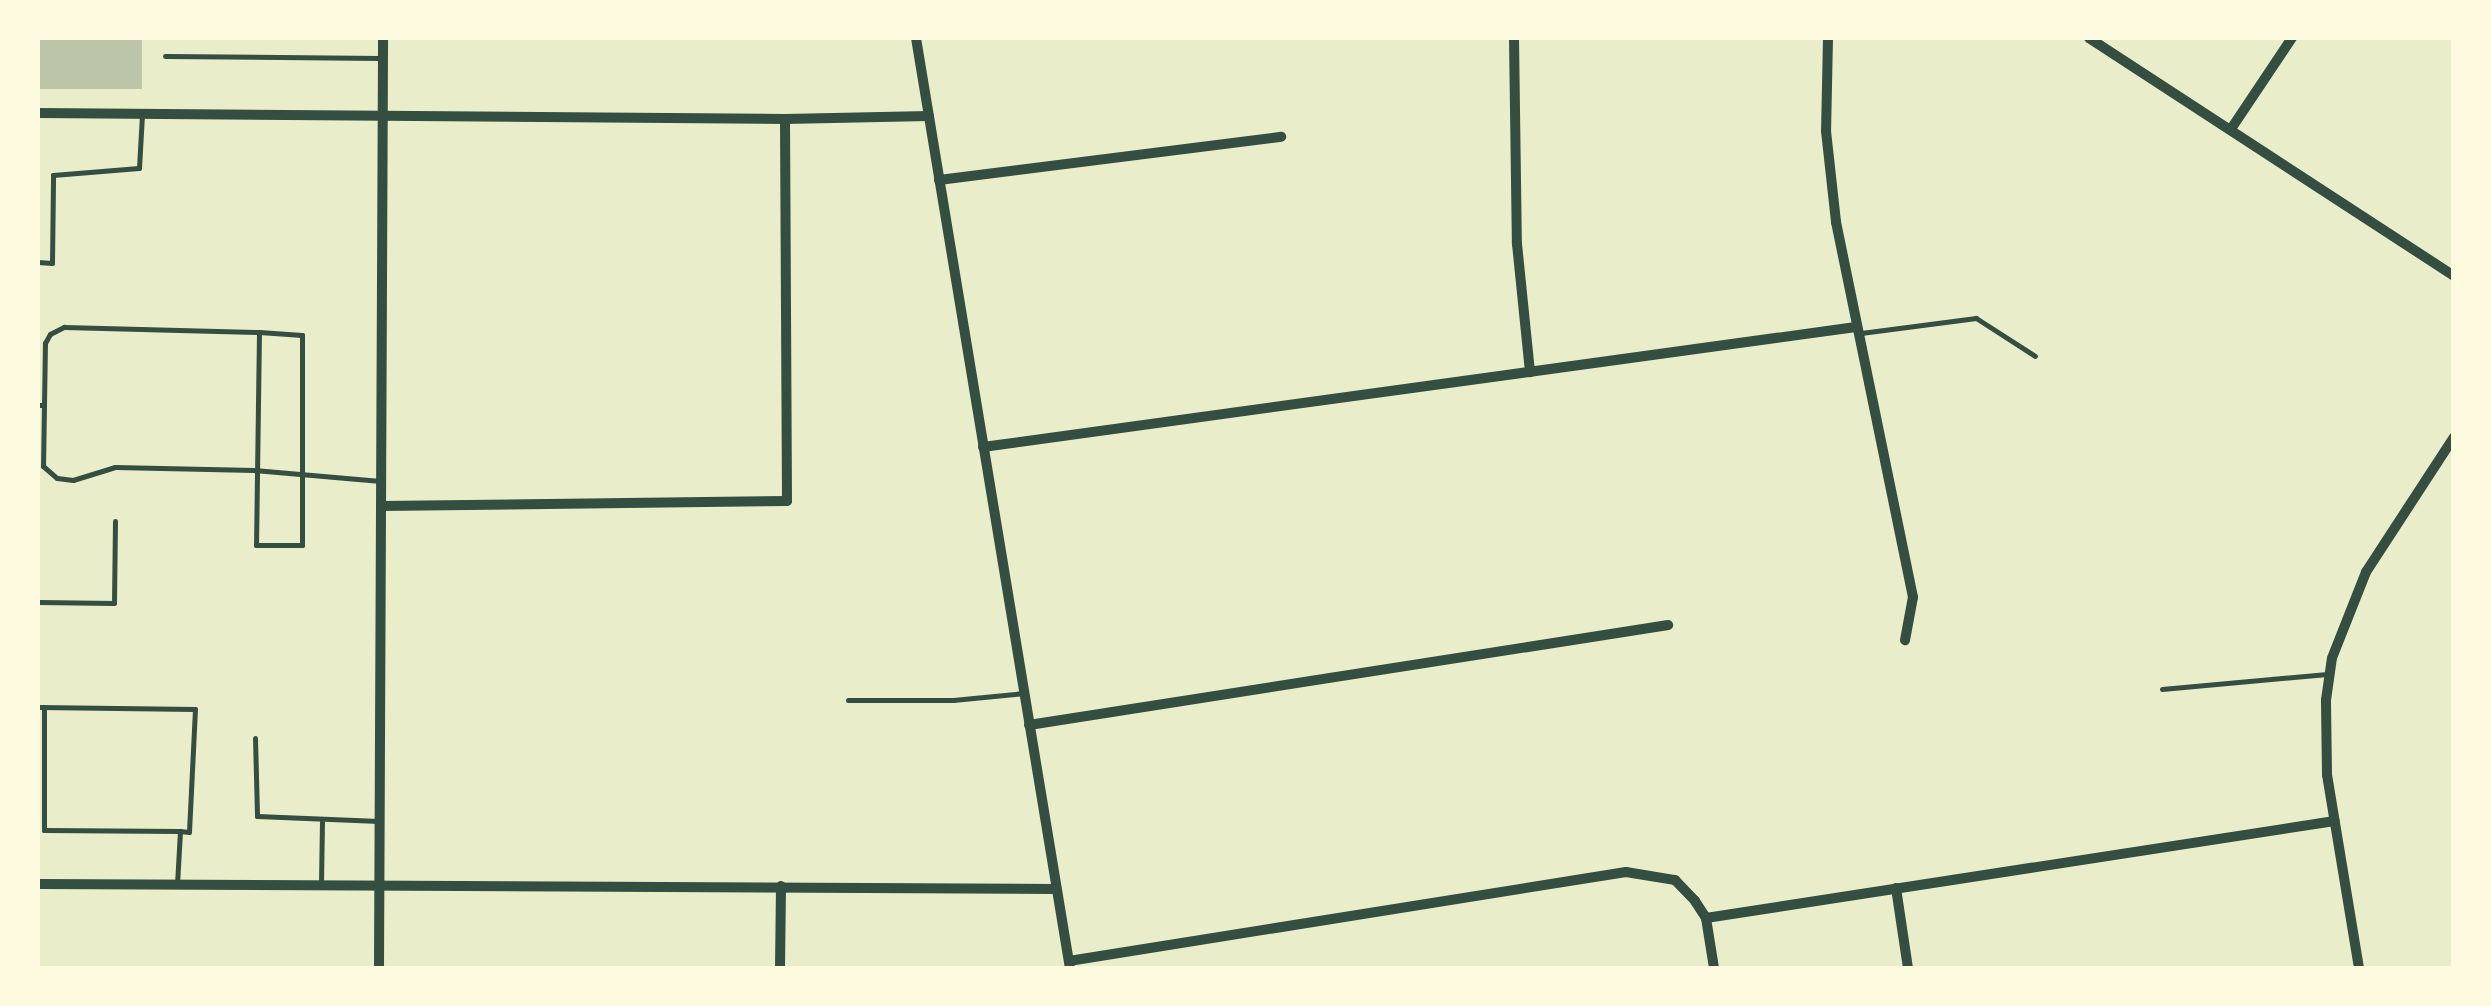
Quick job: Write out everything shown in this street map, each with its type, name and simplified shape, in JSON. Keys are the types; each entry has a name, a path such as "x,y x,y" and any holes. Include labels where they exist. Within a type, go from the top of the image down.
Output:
{"street":[{"path":"379,968 383,38"},
{"path":"916,38 1070,965 1626,872 1675,880 1706,918 1714,968"},
{"path":"1514,38 1517,244 1530,372"},
{"path":"1828,38 1826,130 1836,222 1912,597 1905,640"},
{"path":"2089,38 2454,276"},
{"path":"2231,129 2292,38"},
{"path":"38,113 786,119 928,116"},
{"path":"382,506 787,501 786,119"},
{"path":"939,180 1282,137"},
{"path":"983,447 1857,330"},
{"path":"2359,968 2325,750 2330,674 2339,636 2366,572 2454,437"},
{"path":"1030,725 1668,625"},
{"path":"1706,918 2335,821"},
{"path":"38,884 1056,889"},
{"path":"780,968 781,886"},
{"path":"1896,888 1908,968"}],"lane":[{"path":"165,56 383,58"},
{"path":"38,262 52,263 53,175 140,168 142,113"},
{"path":"1857,330 1976,318 2036,356"},
{"path":"259,332 254,470 256,545 302,545 301,474 302,336 259,332 64,327 45,343 43,466 57,478 73,480 115,467 254,470 301,474 382,481"},
{"path":"38,602 114,603 115,521"},
{"path":"2162,689 2330,674"},
{"path":"848,700 953,700 1024,692"},
{"path":"41,707 196,708 189,832 41,830 41,707"},
{"path":"255,738 257,816 322,822 379,820"},
{"path":"321,885 322,822"},
{"path":"177,884 180,832"}],"building":[{"path":"38,38 142,38 142,89 38,89"}]}
